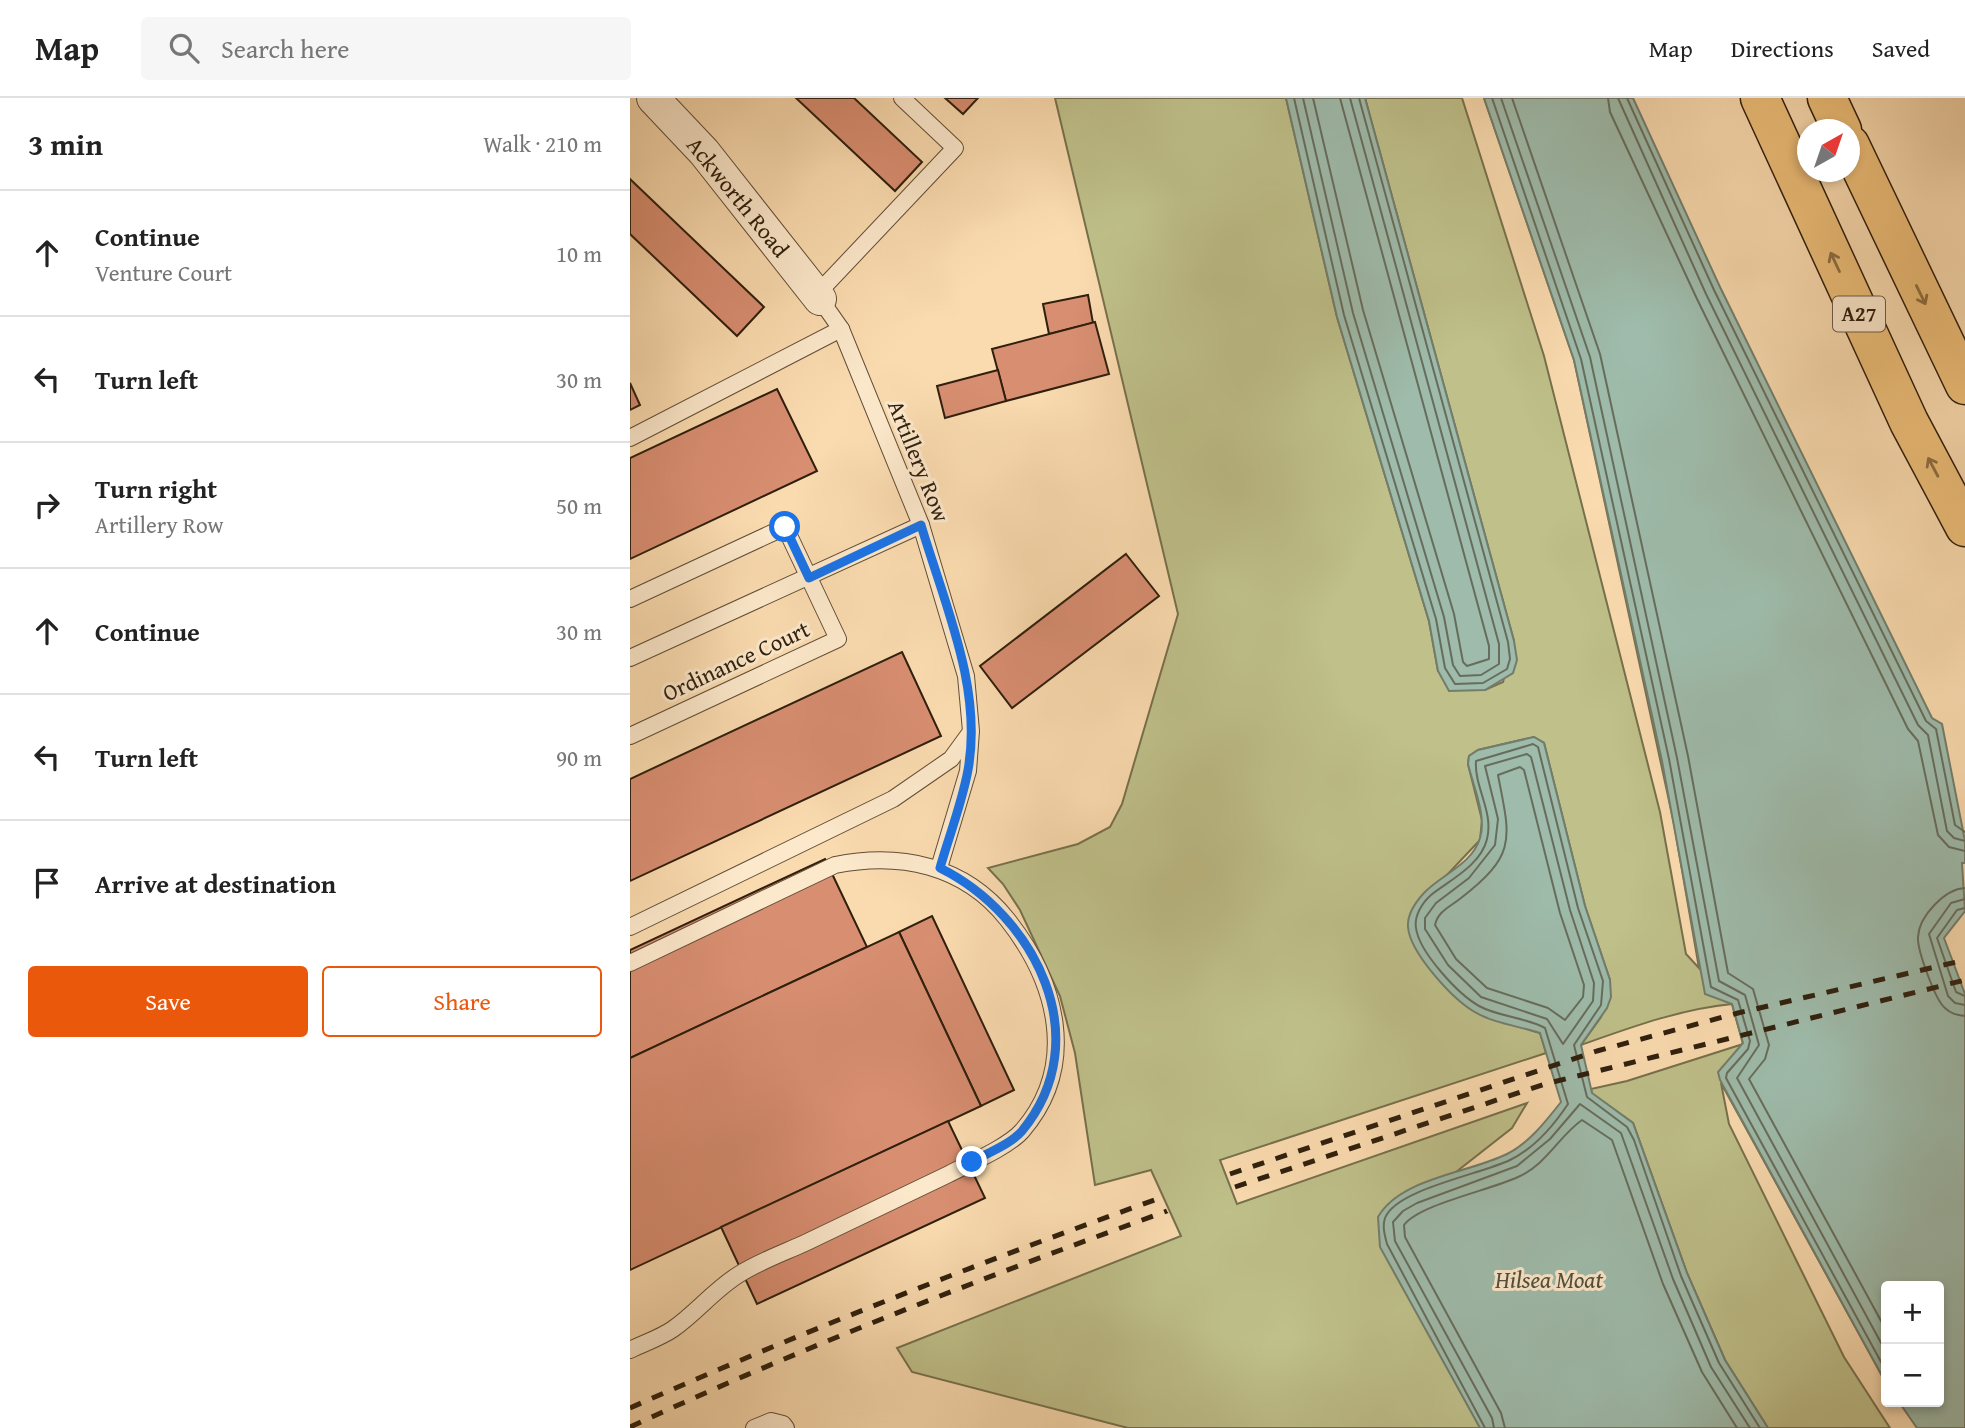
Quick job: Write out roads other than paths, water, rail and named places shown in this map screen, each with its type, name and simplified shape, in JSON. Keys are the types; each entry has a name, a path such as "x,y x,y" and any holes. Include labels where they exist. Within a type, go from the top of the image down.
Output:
{"highway":[{"name":"A27","path":"1760,98 1909,422 1965,527"},
{"path":"1827,98 1837,119"},
{"name":"A27","path":"1860,166 1965,385"}],"street":[{"name":"Ackworth Road","path":"653,98 704,152 819,296"}],"lane":[{"path":"819,296 955,148 902,98"},
{"name":"Artillery Row","path":"819,296 841,329 921,525 966,676 971,731 968,771 940,868"},
{"path":"630,438 841,329"},
{"path":"630,658 921,525"},
{"path":"630,599 785,527 809,578"},
{"name":"Ordinance Court","path":"630,736 838,639 809,578"},
{"path":"630,927 893,799 951,759 971,731"},
{"path":"630,963 835,865 865,859 900,859 940,868 962,879 996,905 1023,939 1051,1000 1058,1044 1049,1089 1021,1133 972,1162 738,1275 671,1330 630,1350"},
{"path":"754,1428 771,1421 783,1424 786,1428"}],"water":[{"path":"1286,98 1365,98 1514,641 1517,660 1513,673 1485,690 1449,691 1438,671 1429,621 1337,317"},
{"path":"1484,98 1633,98 1720,287 1932,718 1942,724 1965,841 1965,863 1962,863 1965,911 1944,938 1965,994 1965,1428 1917,1428 1902,1407 1944,1407 1944,1281 1881,1281 1881,1374 1720,1080 1718,1072 1743,1043 1732,1004 1705,994 1662,761 1574,360"},
{"name":"Hilsea Moat","path":"1534,737 1544,743 1585,906 1610,980 1611,997 1607,1008 1581,1045 1592,1093 1633,1123 1687,1273 1725,1360 1768,1428 1480,1428 1380,1247 1378,1217 1388,1204 1418,1185 1507,1154 1537,1131 1561,1102 1540,1033 1488,1019 1464,1005 1424,962 1408,927 1410,913 1420,897 1463,863 1480,838 1481,811 1468,764 1469,756 1478,750"}],"railway":[{"path":"1230,1174 1597,1051 1738,1013 1965,960"},
{"path":"1235,1187 1545,1084 1965,980"},
{"path":"630,1408 893,1298 1160,1198"},
{"path":"630,1427 762,1368 896,1313 1167,1211"}]}
